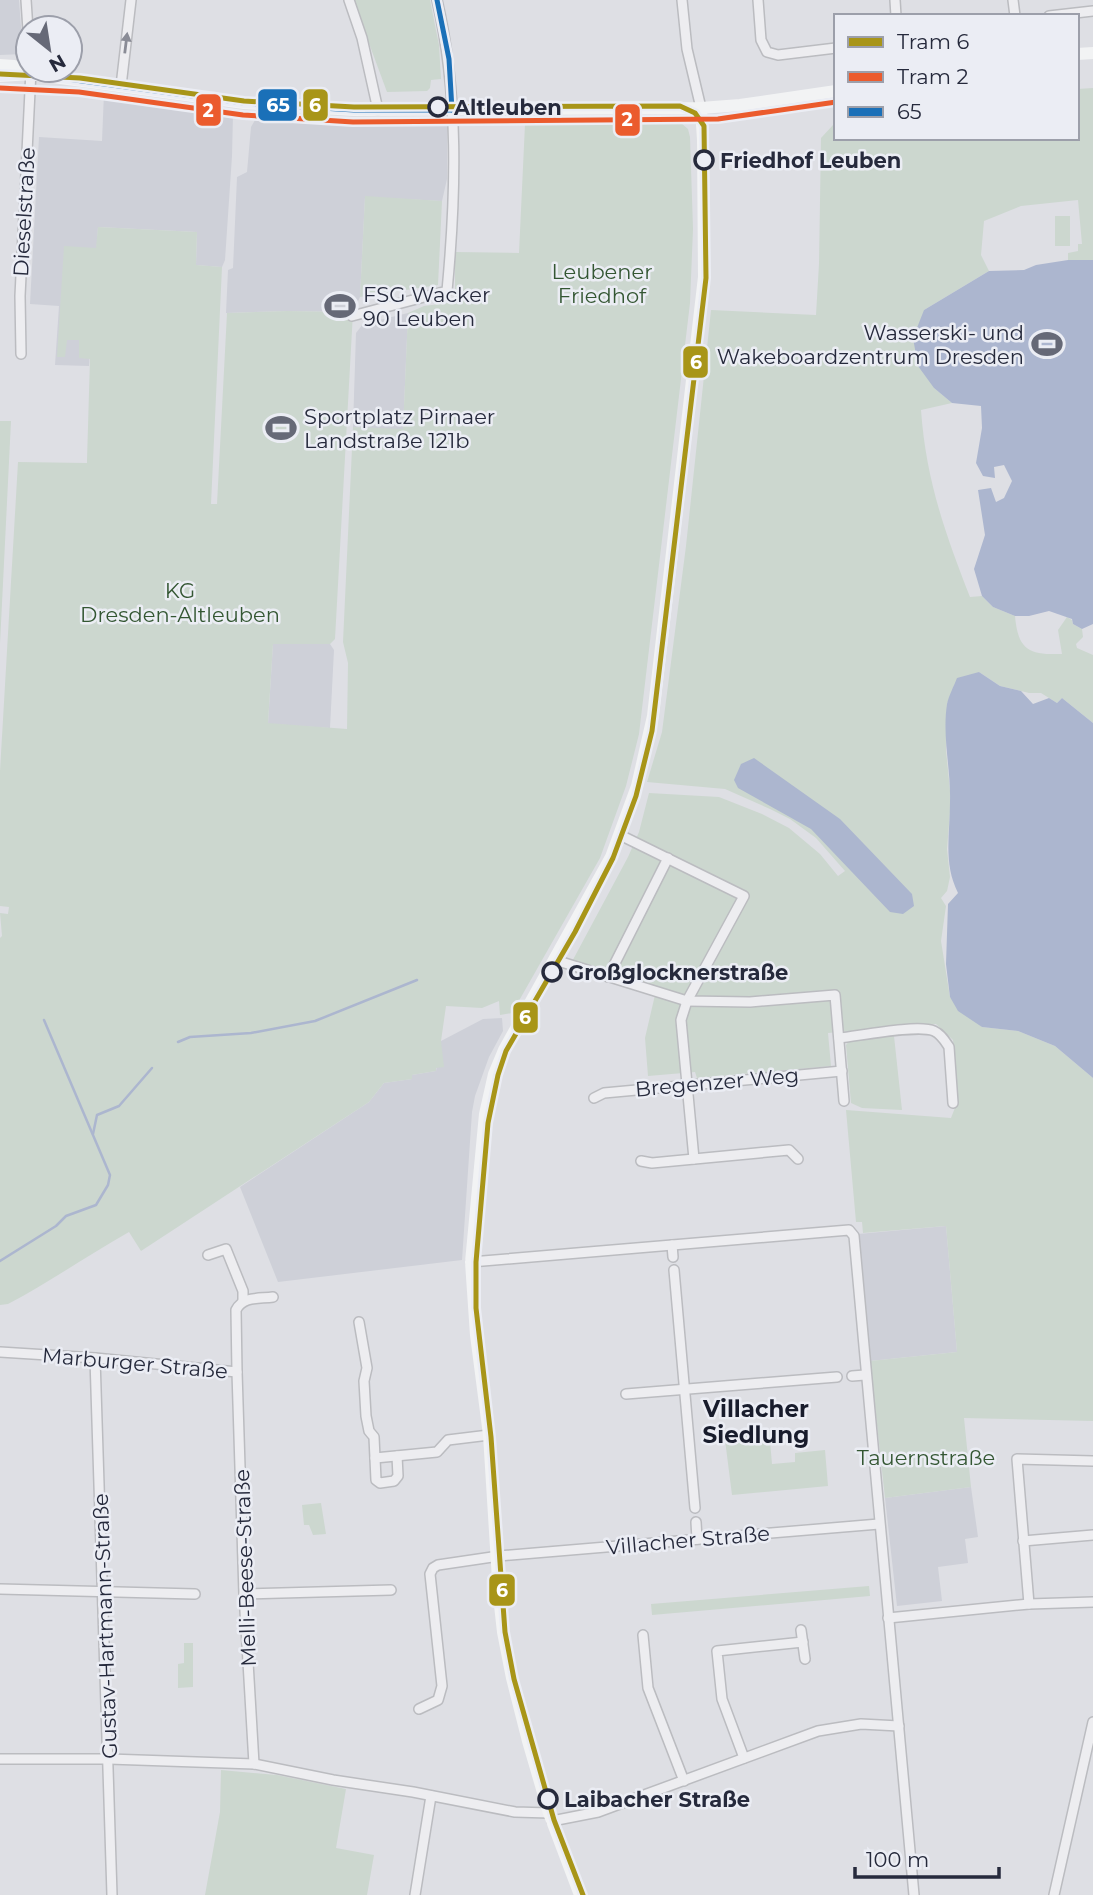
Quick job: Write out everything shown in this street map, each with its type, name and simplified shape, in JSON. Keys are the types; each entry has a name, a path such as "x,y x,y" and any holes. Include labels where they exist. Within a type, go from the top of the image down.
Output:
{"street":[{"path":"121,86 131,0"},
{"path":"349,0 362,38 378,110"},
{"path":"352,316 447,291 453,172 452,110 449,59 437,0"},
{"path":"580,1895 551,1817 512,1678 503,1632 489,1435 476,1335 471,1262 485,1114 494,1074 504,1050 599,881 620,835 637,786 653,716 704,274 704,140 701,108 687,49 682,0"},
{"path":"758,0 761,40 767,52 778,55 834,48"},
{"path":"1067,14 1093,11"},
{"path":"84,80 244,103 378,110 701,108 834,91"},
{"name":"Dieselstraße","path":"21,354 20,296 30,84"},
{"path":"620,835 744,896 687,1001 681,1020 694,1159"},
{"path":"608,977 668,858"},
{"path":"555,960 687,1001 750,1002 835,995 844,1101"},
{"path":"839,1038 909,1030 936,1031 948,1047 953,1103"},
{"name":"Bregenzer Weg","path":"594,1098 604,1093 842,1071"},
{"path":"641,1161 652,1163 789,1150 798,1159"},
{"path":"471,1262 849,1230 854,1236 878,1524 914,1895"},
{"path":"672,1245 673,1257"},
{"name":"Marburger Straße","path":"0,1352 237,1372 236,1311 243,1300 243,1291 230,1248 208,1255"},
{"path":"674,1270 695,1508"},
{"path":"243,1300 273,1297"},
{"path":"359,1322 367,1368 364,1381 366,1416 369,1431 374,1437 376,1480 386,1483 394,1481 398,1476 397,1456"},
{"name":"Gustav-Hartmann-Straße","path":"95,1358 113,1895"},
{"name":"Melli-Beese-Straße","path":"237,1372 244,1594 254,1764"},
{"path":"852,1376 866,1375"},
{"path":"626,1394 837,1377"},
{"path":"375,1458 436,1452 448,1440 489,1435"},
{"path":"1028,1604 1017,1459 1093,1461"},
{"path":"696,1522 697,1539"},
{"name":"Villacher Straße","path":"419,1709 438,1700 442,1686 429,1574 438,1564 878,1524"},
{"path":"1023,1541 1093,1535"},
{"path":"0,1589 195,1594"},
{"path":"244,1594 391,1590"},
{"path":"888,1618 1028,1604 1093,1602"},
{"path":"801,1630 805,1659"},
{"path":"643,1634 649,1688 684,1781"},
{"path":"744,1758 722,1699 717,1651 803,1642"},
{"path":"1054,1895 1093,1722"},
{"path":"0,1759 109,1759 254,1764 551,1817 598,1812 832,1728 861,1724 899,1726"},
{"path":"415,1895 430,1796"}],"shaded area":[{"path":"0,0 19,0 20,14 14,14 14,54 0,55"},
{"path":"104,93 233,114 225,260 222,267 196,265 197,232 98,227 89,366 55,365 59,306 30,304 39,137 102,141"},
{"path":"258,115 447,125 447,179 442,201 365,197 360,297 353,312 226,313 228,270 233,268 237,177 247,172 251,127"},
{"path":"408,313 403,430 353,427 356,333 363,324"},
{"path":"273,644 330,644 334,650 330,728 268,724"},
{"path":"502,1018 503,1031 489,1057 472,1112 462,1260 278,1282 240,1187 369,1102 384,1083 412,1079 412,1075 436,1071 441,1041 483,1019"},
{"path":"946,1226 957,1352 870,1361 858,1234"},
{"path":"971,1487 978,1537 965,1539 968,1563 938,1567 942,1601 897,1606 885,1498"}],"green space":[{"path":"353,0 430,0 439,45 441,79 431,80 427,91 387,92"},
{"name":"Tauernstraße","path":"1093,88 1093,260 1068,260 1068,253 1078,251 1078,244 1082,244 1078,200 1021,206 984,221 981,255 989,271 924,310 934,388 952,403 921,410 927,460 938,506 970,597 982,596 993,607 1015,616 1022,643 1041,653 1062,654 1058,630 1067,617 1082,629 1083,637 1076,644 1077,648 1093,655 1093,723 1062,698 1057,703 1041,693 1000,686 979,672 947,703 946,750 951,800 947,849 950,877 947,891 941,898 946,906 941,941 950,997 982,1027 1018,1031 1055,1046 1093,1078 1093,1421 964,1418 971,1487 885,1498 870,1361 957,1352 946,1226 863,1233 862,1222 856,1222 846,1110 951,1118 958,1100 953,1040 936,1024 828,1033 831,1066 697,1078 695,1072 648,1076 645,1038 655,995 568,969 628,857 639,832 649,793 719,797 762,814 789,828 820,854 838,876 845,871 816,838 790,819 770,809 725,789 647,782 662,732 686,546 711,310 816,315 821,138 833,125 834,140 1079,140 1079,89"},
{"path":"681,123 688,129 690,137 693,229 690,303 639,734 626,786 600,858 512,1013 500,1015 499,1001 482,1008 446,1006 441,1041 444,1067 412,1075 412,1079 384,1083 369,1102 141,1251 129,1232 24,1296 0,1305 0,913 8,914 9,907 0,906 0,771 18,462 87,463 90,359 79,358 79,340 67,340 65,357 57,357 64,246 96,248 98,227 197,232 196,265 222,267 211,504 217,504 227,313 353,312 335,639 330,644 273,644 268,723 347,729 348,663 343,642 353,427 403,429 408,313 424,306 455,302 455,252 519,253 525,124"},
{"path":"365,196 442,201 438,285 360,297"},
{"path":"1055,216 1070,216 1070,246 1055,246"},
{"path":"0,421 11,421 0,644"},
{"path":"894,1036 902,1110 862,1108 851,1103 846,1045 850,1040"},
{"path":"788,1428 789,1439 770,1441 772,1464 795,1462 795,1453 825,1450 828,1486 732,1495 724,1432"},
{"path":"321,1503 326,1534 313,1535 309,1525 304,1525 302,1505"},
{"path":"869,1586 870,1596 652,1615 651,1604"},
{"path":"184,1643 193,1643 193,1687 178,1688 178,1664 184,1663"},
{"path":"221,1770 277,1775 346,1789 336,1848 374,1855 367,1895 205,1895 220,1812"}],"water":[{"path":"1068,260 1093,260 1093,624 1082,629 1073,624 1072,619 1049,611 1015,616 993,607 982,596 974,569 985,535 978,490 991,488 996,502 1004,498 1012,481 1004,465 994,467 995,478 983,476 976,463 982,428 981,406 952,403 934,388 918,366 913,338 924,310 989,271 1024,270 1036,265"},
{"path":"979,672 1000,686 1021,691 1033,704 1049,698 1057,703 1062,698 1093,723 1093,1078 1055,1046 1018,1031 982,1027 958,1011 950,997 946,964 948,904 958,893 950,871 948,849 950,790 946,716 948,701 957,678"},
{"path":"754,758 840,819 912,894 914,906 903,914 890,912 811,829 738,788 734,780 741,764"}],"waterway":[{"path":"178,1042 190,1037 251,1033 315,1021 417,980"},
{"path":"0,1261 56,1226 66,1216 96,1205 108,1185 110,1175 44,1020"},
{"path":"93,1134 97,1115 119,1106 152,1068"}],"tram line":[{"name":"6","path":"0,74 80,78 244,101 354,107 680,106 695,113 704,126 706,278 652,731 636,796 613,858 575,932 506,1051 498,1075 488,1123 476,1262 476,1308 491,1437 505,1632 514,1679 554,1820 583,1895"},
{"name":"2","path":"0,88 79,92 243,115 353,122 718,119 834,102"}],"transit line":[{"name":"65","path":"437,0 449,59 452,110"},
{"name":"65","path":"0,76 31,74 244,103 354,110 452,110"}],"place":[{"name":"Altleuben","path":"438,107"},
{"name":"Friedhof Leuben","path":"704,160"},
{"name":"FSG Wacker 90 Leuben","path":"340,306"},
{"name":"Wasserski- und Wakeboardzentrum Dresden","path":"1047,344"},
{"name":"Sportplatz Pirnaer Landstraße 121b","path":"281,428"},
{"name":"Großglocknerstraße","path":"552,972"},
{"name":"Laibacher Straße","path":"548,1799"}],"district":[{"name":"Villacher Siedlung","path":"756,1422"}],"park label":[{"name":"Leubener Friedhof","path":"602,283"},
{"name":"KG Dresden-Altleuben","path":"180,602"}]}
